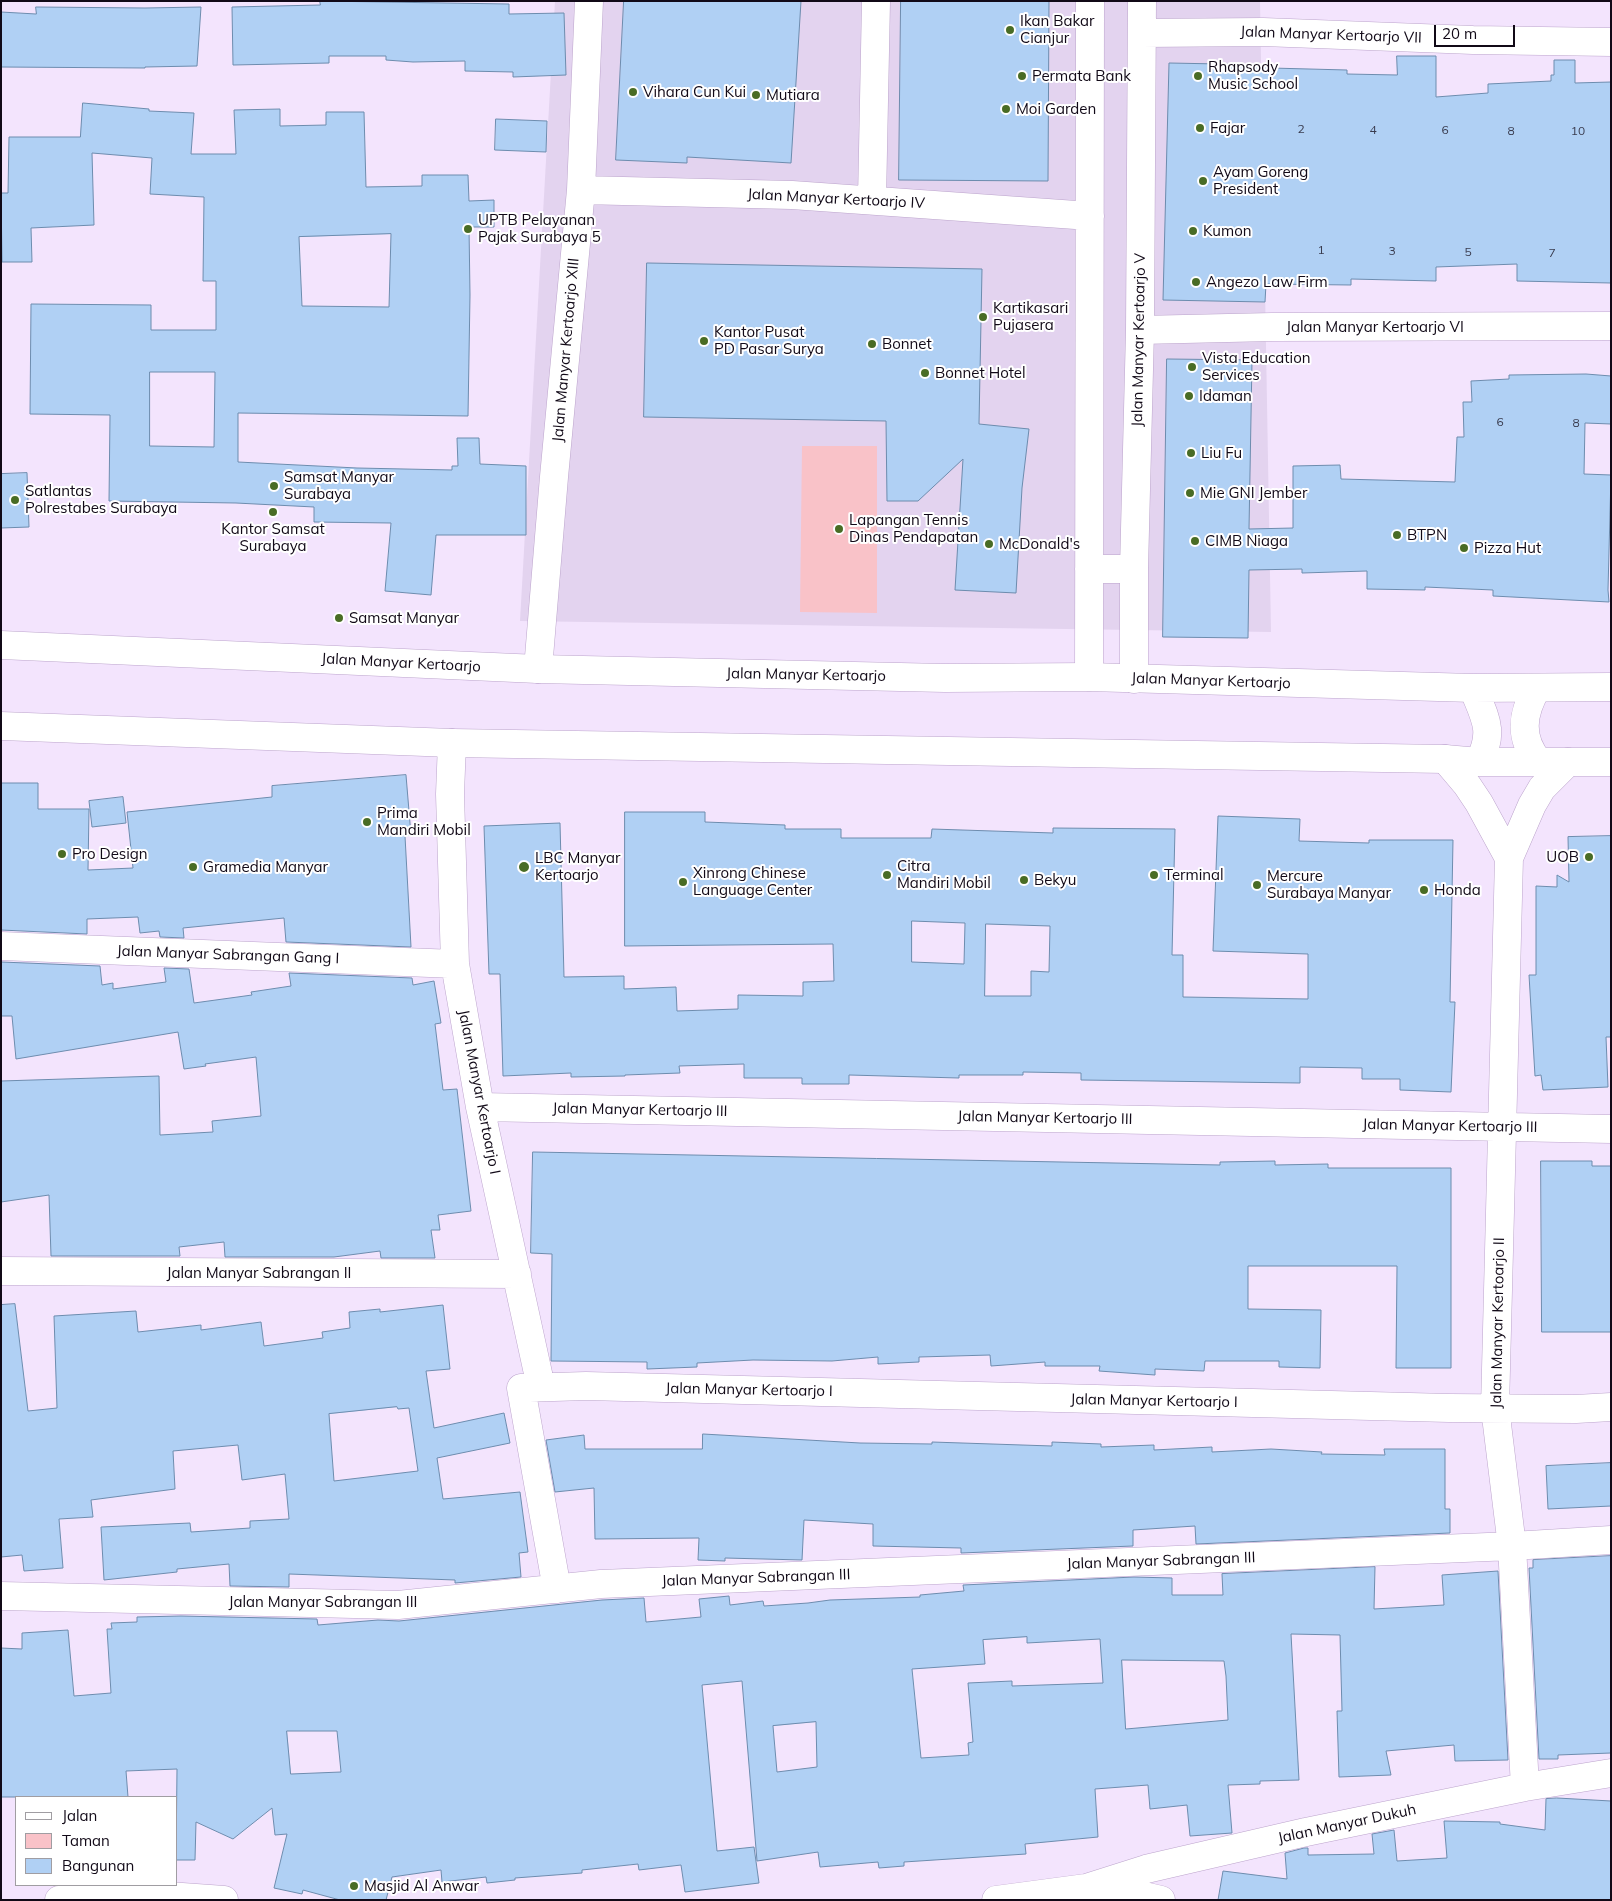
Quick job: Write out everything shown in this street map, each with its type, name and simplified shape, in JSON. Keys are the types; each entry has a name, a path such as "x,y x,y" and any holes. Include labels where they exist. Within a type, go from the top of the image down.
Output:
{"street":[{"name":"Jalan Manyar Kertoarjo XIII","path":"538,669 581,190 590,1"},
{"path":"872,200 876,1"},
{"path":"1089,677 1090,1"},
{"name":"Jalan Manyar Kertoarjo V","path":"1134,680 1134,569 1140,330 1142,1"},
{"name":"Jalan Manyar Kertoarjo VII","path":"1142,33 1263,32 1474,40 1611,42"},
{"name":"Jalan Manyar Kertoarjo IV","path":"581,190 792,195 1090,216"},
{"name":"Jalan Manyar Kertoarjo VI","path":"1140,330 1282,327 1611,326"},
{"path":"1089,569 1134,569"},
{"name":"Jalan Manyar Kertoarjo","path":"1,645 538,669 945,678 1089,677 1134,680 1473,688 1611,687"},
{"path":"1473,688 1485,717 1488,736 1487,744 1479,762"},
{"path":"1537,688 1529,700 1525,721 1527,746 1538,761"},
{"path":"1,726 452,743 1445,759 1479,762 1611,762"},
{"name":"Jalan Manyar Kertoarjo I","path":"452,743 450,794 455,964 480,1107 541,1387 586,1386 1448,1408 1576,1409 1611,1407"},
{"path":"1445,759 1467,784 1509,858"},
{"name":"Jalan Manyar Kertoarjo II","path":"1525,1787 1512,1546 1495,1408 1509,858 1532,805 1542,788 1568,762"},
{"name":"Jalan Manyar Sabrangan Gang I","path":"1,946 455,964"},
{"name":"Jalan Manyar Kertoarjo III","path":"480,1107 1611,1128"},
{"name":"Jalan Manyar Sabrangan II","path":"1,1271 517,1274"},
{"path":"541,1387 521,1388 557,1589"},
{"name":"Jalan Manyar Sabrangan III","path":"1,1596 398,1605 601,1584 1512,1546 1611,1540"},
{"name":"Jalan Manyar Dukuh","path":"1086,1888 1146,1869 1306,1832 1525,1787 1611,1773"},
{"path":"996,1900 1086,1888 1131,1893 1161,1900"},
{"path":"59,1900 168,1896 224,1900"}],"shaded area":[{"path":"555,1 1260,1 1271,632 520,621"}],"green space":[{"name":"Lapangan Tennis Dinas Pendapatan","path":"802,446 877,446 877,613 800,612"}],"building":[{"path":"320,1 509,4 509,14 564,13 566,75 513,77 513,72 465,71 465,61 413,62 386,60 386,56 329,56 329,63 233,65 232,7 320,5"},
{"path":"624,1 801,1 791,163 687,157 687,163 616,160"},
{"path":"901,1 1049,1 1048,181 899,180"},
{"path":"36,7 201,7 197,66 145,68 1,67 1,12 36,14"},
{"path":"1397,56 1436,56 1436,97 1488,93 1488,84 1551,81 1551,75 1554,75 1554,60 1575,60 1575,83 1611,82 1611,283 1517,281 1517,264 1436,267 1436,281 1351,279 1351,285 1266,284 1265,302 1163,300 1169,63 1271,65 1271,68 1347,70 1347,74 1397,75"},
{"path":"83,103 149,109 149,111 194,113 191,154 236,154 234,110 280,109 280,126 326,125 326,112 364,112 366,187 422,186 422,175 468,175 469,201 494,200 494,227 469,227 468,416 238,413 238,462 357,468 452,470 452,466 458,466 457,438 479,438 480,464 526,466 526,535 436,535 431,595 385,591 391,523 314,522 314,507 236,503 109,501 110,415 30,414 31,304 151,305 151,330 216,330 216,281 203,281 204,197 150,194 152,158 92,153 94,225 31,228 32,262 2,262 1,193 8,193 9,137 80,137","holes":["391,234 389,307 302,306 299,237","150,372 215,372 214,447 150,446"]},
{"path":"496,119 547,121 546,152 495,150"},
{"path":"647,263 982,269 979,424 1029,429 1022,488 1016,593 955,590 963,459 918,501 887,501 886,421 644,417"},
{"path":"1167,359 1252,360 1249,529 1293,528 1293,466 1340,465 1341,479 1455,482 1457,437 1464,437 1463,402 1472,402 1471,381 1509,379 1509,375 1586,374 1611,376 1611,424 1585,423 1584,474 1611,475 1609,602 1493,596 1493,590 1425,587 1425,590 1367,589 1367,571 1302,573 1302,569 1249,570 1248,638 1163,637"},
{"name":"Satlantas Polrestabes Surabaya","path":"27,473 29,527 1,528 1,474"},
{"path":"406,775 411,835 405,836 411,947 286,942 284,918 183,928 184,938 160,937 159,931 140,933 138,917 87,919 87,934 1,930 1,783 38,783 38,809 89,809 88,870 133,868 127,812 272,797 272,786"},
{"path":"123,797 126,823 92,827 89,801"},
{"path":"625,812 705,812 705,822 785,825 785,829 841,829 841,838 931,838 932,829 1053,833 1053,828 1175,829 1172,955 1183,955 1183,997 1308,999 1308,954 1213,951 1218,816 1300,819 1299,841 1369,843 1369,840 1453,840 1450,1002 1455,1002 1451,1092 1400,1090 1400,1079 1362,1079 1362,1068 1300,1067 1300,1083 1081,1080 1081,1073 1023,1072 1023,1075 959,1075 959,1078 849,1075 849,1084 802,1084 802,1078 744,1078 744,1064 679,1066 680,1073 625,1076 571,1077 571,1073 503,1076 500,974 489,974 484,826 560,823 564,977 624,976 624,989 676,987 677,1011 738,1009 738,995 803,996 803,982 834,981 833,944 625,946","holes":["912,921 965,923 964,964 912,962","986,924 1050,926 1049,972 1031,971 1031,996 985,996"]},
{"path":"1611,836 1611,1037 1606,1037 1608,1087 1543,1090 1541,1075 1535,1076 1529,975 1536,975 1536,886 1557,887 1557,875 1569,882 1568,837"},
{"path":"1,962 100,966 102,985 113,983 113,989 166,982 164,968 189,969 194,1003 252,995 251,992 291,986 289,973 412,978 413,985 434,981 441,1023 435,1024 443,1090 457,1089 471,1211 438,1215 440,1230 431,1230 435,1258 381,1258 380,1251 334,1257 225,1257 224,1242 179,1247 180,1256 51,1256 49,1195 1,1202 1,1081 159,1076 160,1135 213,1132 212,1121 261,1116 256,1057 184,1069 178,1032 16,1059 12,1016 1,1016"},
{"path":"533,1152 1220,1165 1220,1162 1275,1161 1275,1165 1328,1164 1328,1168 1451,1168 1451,1368 1396,1368 1397,1266 1248,1266 1248,1309 1321,1310 1320,1368 1279,1367 1279,1361 1205,1361 1204,1371 1155,1369 1155,1375 1099,1371 1100,1366 1045,1366 1045,1362 991,1366 990,1355 919,1357 919,1362 878,1364 878,1357 832,1361 753,1360 697,1363 697,1367 647,1369 647,1362 551,1361 552,1254 531,1253"},
{"path":"1541,1161 1592,1161 1592,1166 1611,1166 1611,1332 1542,1332"},
{"path":"15,1304 28,1411 57,1408 54,1316 136,1311 138,1332 201,1325 201,1330 261,1322 264,1346 323,1338 322,1332 350,1328 349,1312 380,1309 380,1312 443,1305 450,1369 426,1371 434,1428 504,1413 510,1443 437,1458 443,1499 520,1492 528,1552 519,1553 521,1577 455,1583 455,1580 289,1574 289,1587 230,1586 229,1564 177,1569 177,1572 104,1580 101,1527 190,1523 191,1532 250,1528 250,1521 289,1519 285,1474 242,1480 238,1445 173,1451 175,1489 91,1500 93,1517 59,1519 63,1568 24,1571 22,1555 1,1557 1,1305","holes":["397,1407 398,1409 409,1408 418,1471 334,1481 329,1414"]},
{"path":"703,1434 860,1443 932,1444 932,1442 1052,1446 1052,1442 1101,1444 1101,1447 1154,1445 1154,1450 1212,1447 1212,1452 1271,1449 1322,1452 1321,1454 1385,1455 1384,1449 1445,1449 1445,1509 1450,1509 1450,1533 1196,1544 1195,1526 1133,1530 1133,1546 961,1553 961,1548 873,1546 873,1524 804,1520 802,1560 725,1558 725,1561 698,1560 699,1538 595,1539 594,1488 555,1492 546,1440 584,1435 585,1449 702,1449"},
{"path":"1611,1463 1611,1506 1548,1509 1546,1466"},
{"path":"1611,1556 1611,1753 1558,1755 1558,1759 1539,1759 1529,1568 1533,1568 1533,1560"},
{"path":"1375,1567 1374,1609 1444,1605 1442,1575 1498,1571 1508,1760 1455,1761 1454,1745 1386,1751 1391,1775 1339,1777 1337,1711 1342,1711 1340,1635 1291,1634 1299,1780 1260,1781 1260,1784 1228,1785 1232,1833 1190,1836 1187,1805 1150,1809 1148,1785 1095,1789 1098,1837 1025,1844 1026,1854 904,1862 904,1866 879,1868 878,1862 820,1867 818,1852 757,1861 742,1681 702,1685 717,1851 754,1847 759,1883 685,1892 681,1865 639,1870 638,1864 582,1870 582,1873 515,1878 515,1880 487,1883 486,1877 442,1882 441,1870 392,1877 386,1900 340,1900 303,1890 302,1894 274,1888 287,1834 275,1835 272,1808 233,1839 196,1822 195,1860 178,1860 177,1769 126,1771 128,1796 1,1797 1,1648 22,1649 22,1633 68,1630 74,1696 111,1693 107,1629 112,1629 111,1623 137,1622 137,1617 317,1619 318,1625 378,1620 399,1621 602,1600 644,1598 646,1622 701,1617 699,1599 729,1596 730,1605 763,1601 764,1606 830,1600 920,1597 920,1595 964,1591 963,1585 1134,1577 1172,1578 1172,1595 1223,1595 1222,1574","holes":["1027,1637 1027,1643 1100,1639 1103,1683 1012,1686 1012,1681 968,1683 973,1742 968,1743 969,1755 921,1758 912,1669 985,1664 983,1640","1122,1660 1224,1661 1228,1720 1126,1729","816,1722 817,1767 777,1772 773,1726","287,1731 337,1731 341,1772 291,1774"]},
{"path":"1546,1799 1611,1801 1611,1900 1218,1900 1223,1871 1287,1879 1285,1853 1304,1848 1308,1848 1308,1855 1374,1854 1372,1834 1394,1830 1397,1861 1447,1858 1444,1821 1500,1822 1500,1824 1545,1830"}],"place":[{"name":"Ikan Bakar Cianjur","path":"1010,30"},
{"name":"Permata Bank","path":"1022,76"},
{"name":"Rhapsody Music School","path":"1198,76"},
{"name":"Vihara Cun Kui","path":"633,92"},
{"name":"Mutiara","path":"756,95"},
{"name":"Moi Garden","path":"1006,109"},
{"name":"Fajar","path":"1200,128"},
{"name":"Ayam Goreng President","path":"1203,181"},
{"name":"UPTB Pelayanan Pajak Surabaya 5","path":"468,229"},
{"name":"Kumon","path":"1193,231"},
{"name":"Angezo Law Firm","path":"1196,282"},
{"name":"Kartikasari Pujasera","path":"983,317"},
{"name":"Kantor Pusat PD Pasar Surya","path":"704,341"},
{"name":"Bonnet","path":"872,344"},
{"name":"Vista Education Services","path":"1192,367"},
{"name":"Bonnet Hotel","path":"925,373"},
{"name":"Idaman","path":"1189,396"},
{"name":"Liu Fu","path":"1191,453"},
{"name":"Samsat Manyar Surabaya","path":"274,486"},
{"name":"Mie GNI Jember","path":"1190,493"},
{"name":"Satlantas Polrestabes Surabaya","path":"15,500"},
{"name":"Kantor Samsat Surabaya","path":"273,512"},
{"name":"Lapangan Tennis Dinas Pendapatan","path":"839,529"},
{"name":"BTPN","path":"1397,535"},
{"name":"CIMB Niaga","path":"1195,541"},
{"name":"McDonald's","path":"989,544"},
{"name":"Pizza Hut","path":"1464,548"},
{"name":"Samsat Manyar","path":"339,618"},
{"name":"Prima Mandiri Mobil","path":"367,822"},
{"name":"Pro Design","path":"62,854"},
{"name":"UOB","path":"1589,857"},
{"name":"Gramedia Manyar","path":"193,867"},
{"name":"LBC Manyar Kertoarjo","path":"524,867"},
{"name":"Citra Mandiri Mobil","path":"887,875"},
{"name":"Terminal","path":"1154,875"},
{"name":"Bekyu","path":"1024,880"},
{"name":"Xinrong Chinese Language Center","path":"683,882"},
{"name":"Mercure Surabaya Manyar","path":"1257,885"},
{"name":"Honda","path":"1424,890"},
{"name":"Masjid Al Anwar","path":"354,1886"}]}
